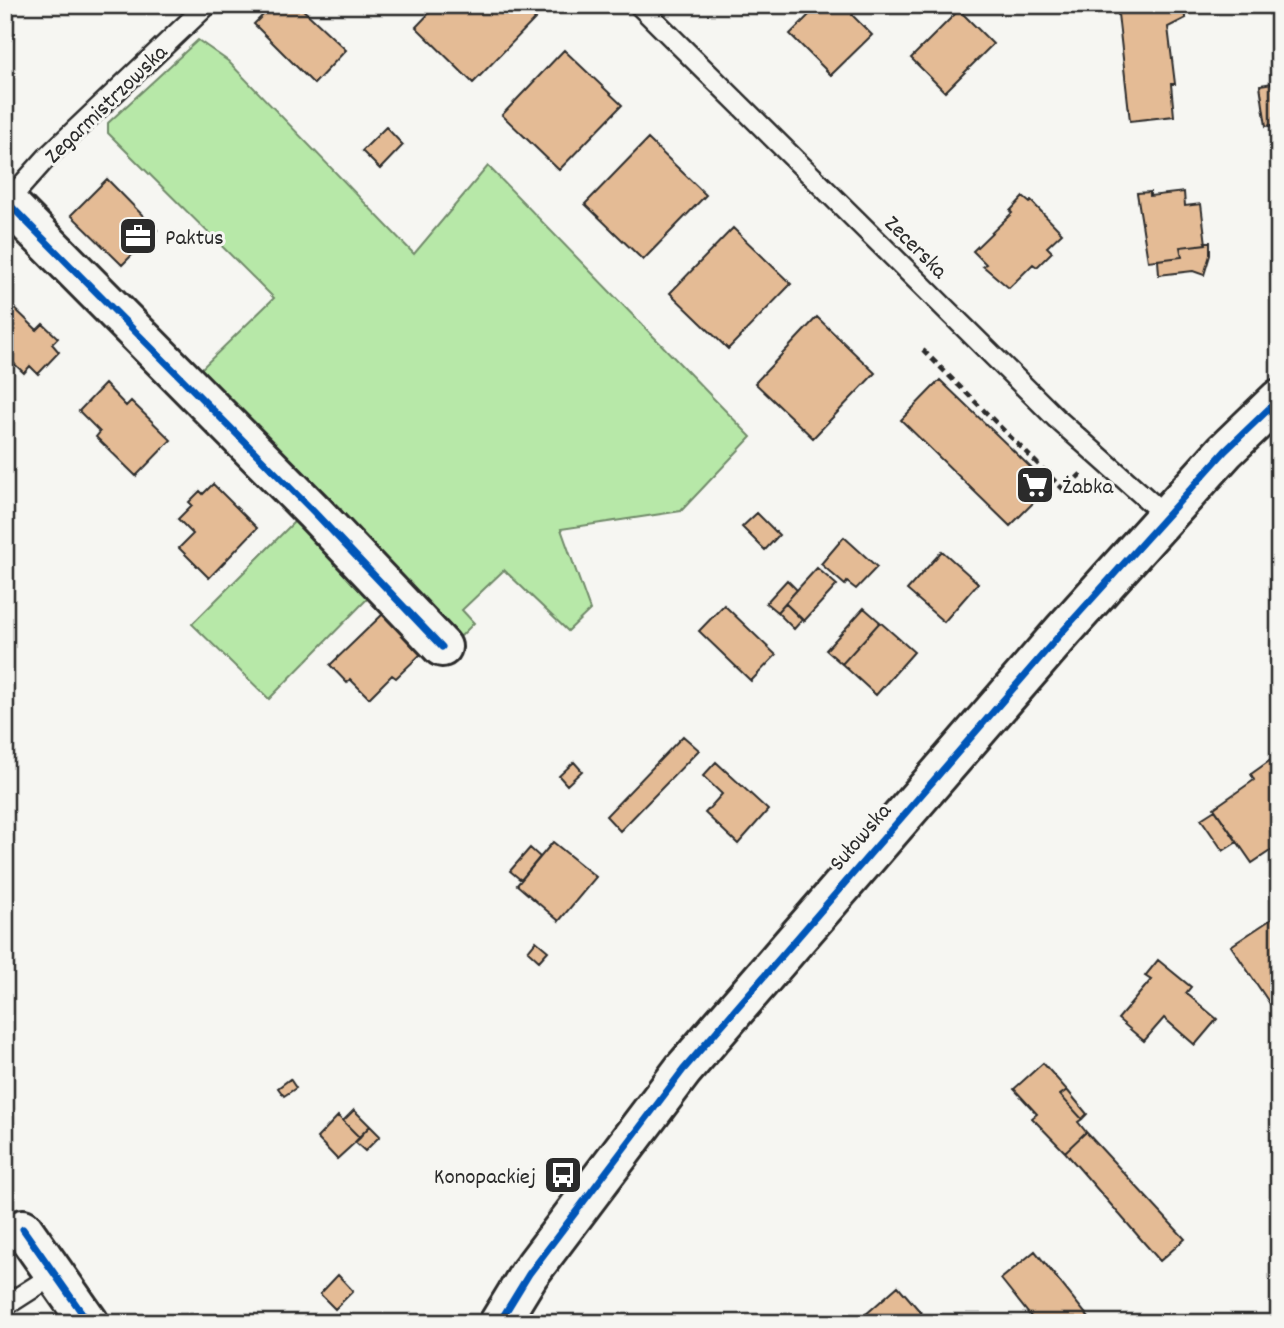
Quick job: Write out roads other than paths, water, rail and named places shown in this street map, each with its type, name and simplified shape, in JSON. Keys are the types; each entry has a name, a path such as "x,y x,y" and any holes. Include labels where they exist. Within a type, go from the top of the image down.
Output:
{"main road":[{"path":"6,203 314,512 442,647"},
{"name":"Sułowska","path":"499,1323 529,1274 683,1070 1054,641 1225,451 1279,399"},
{"path":"23,1229 89,1323"}],"lane":[{"name":"Zegarmistrzowska","path":"6,203 76,129 207,5"},
{"name":"Zecerska","path":"639,5 1037,400 1167,517"},
{"path":"5,1306 55,1274"}],"place":[{"name":"Paktus","path":"138,236"},
{"name":"Żabka","path":"1035,485"},
{"name":"Konopackiej","path":"563,1175"}]}
